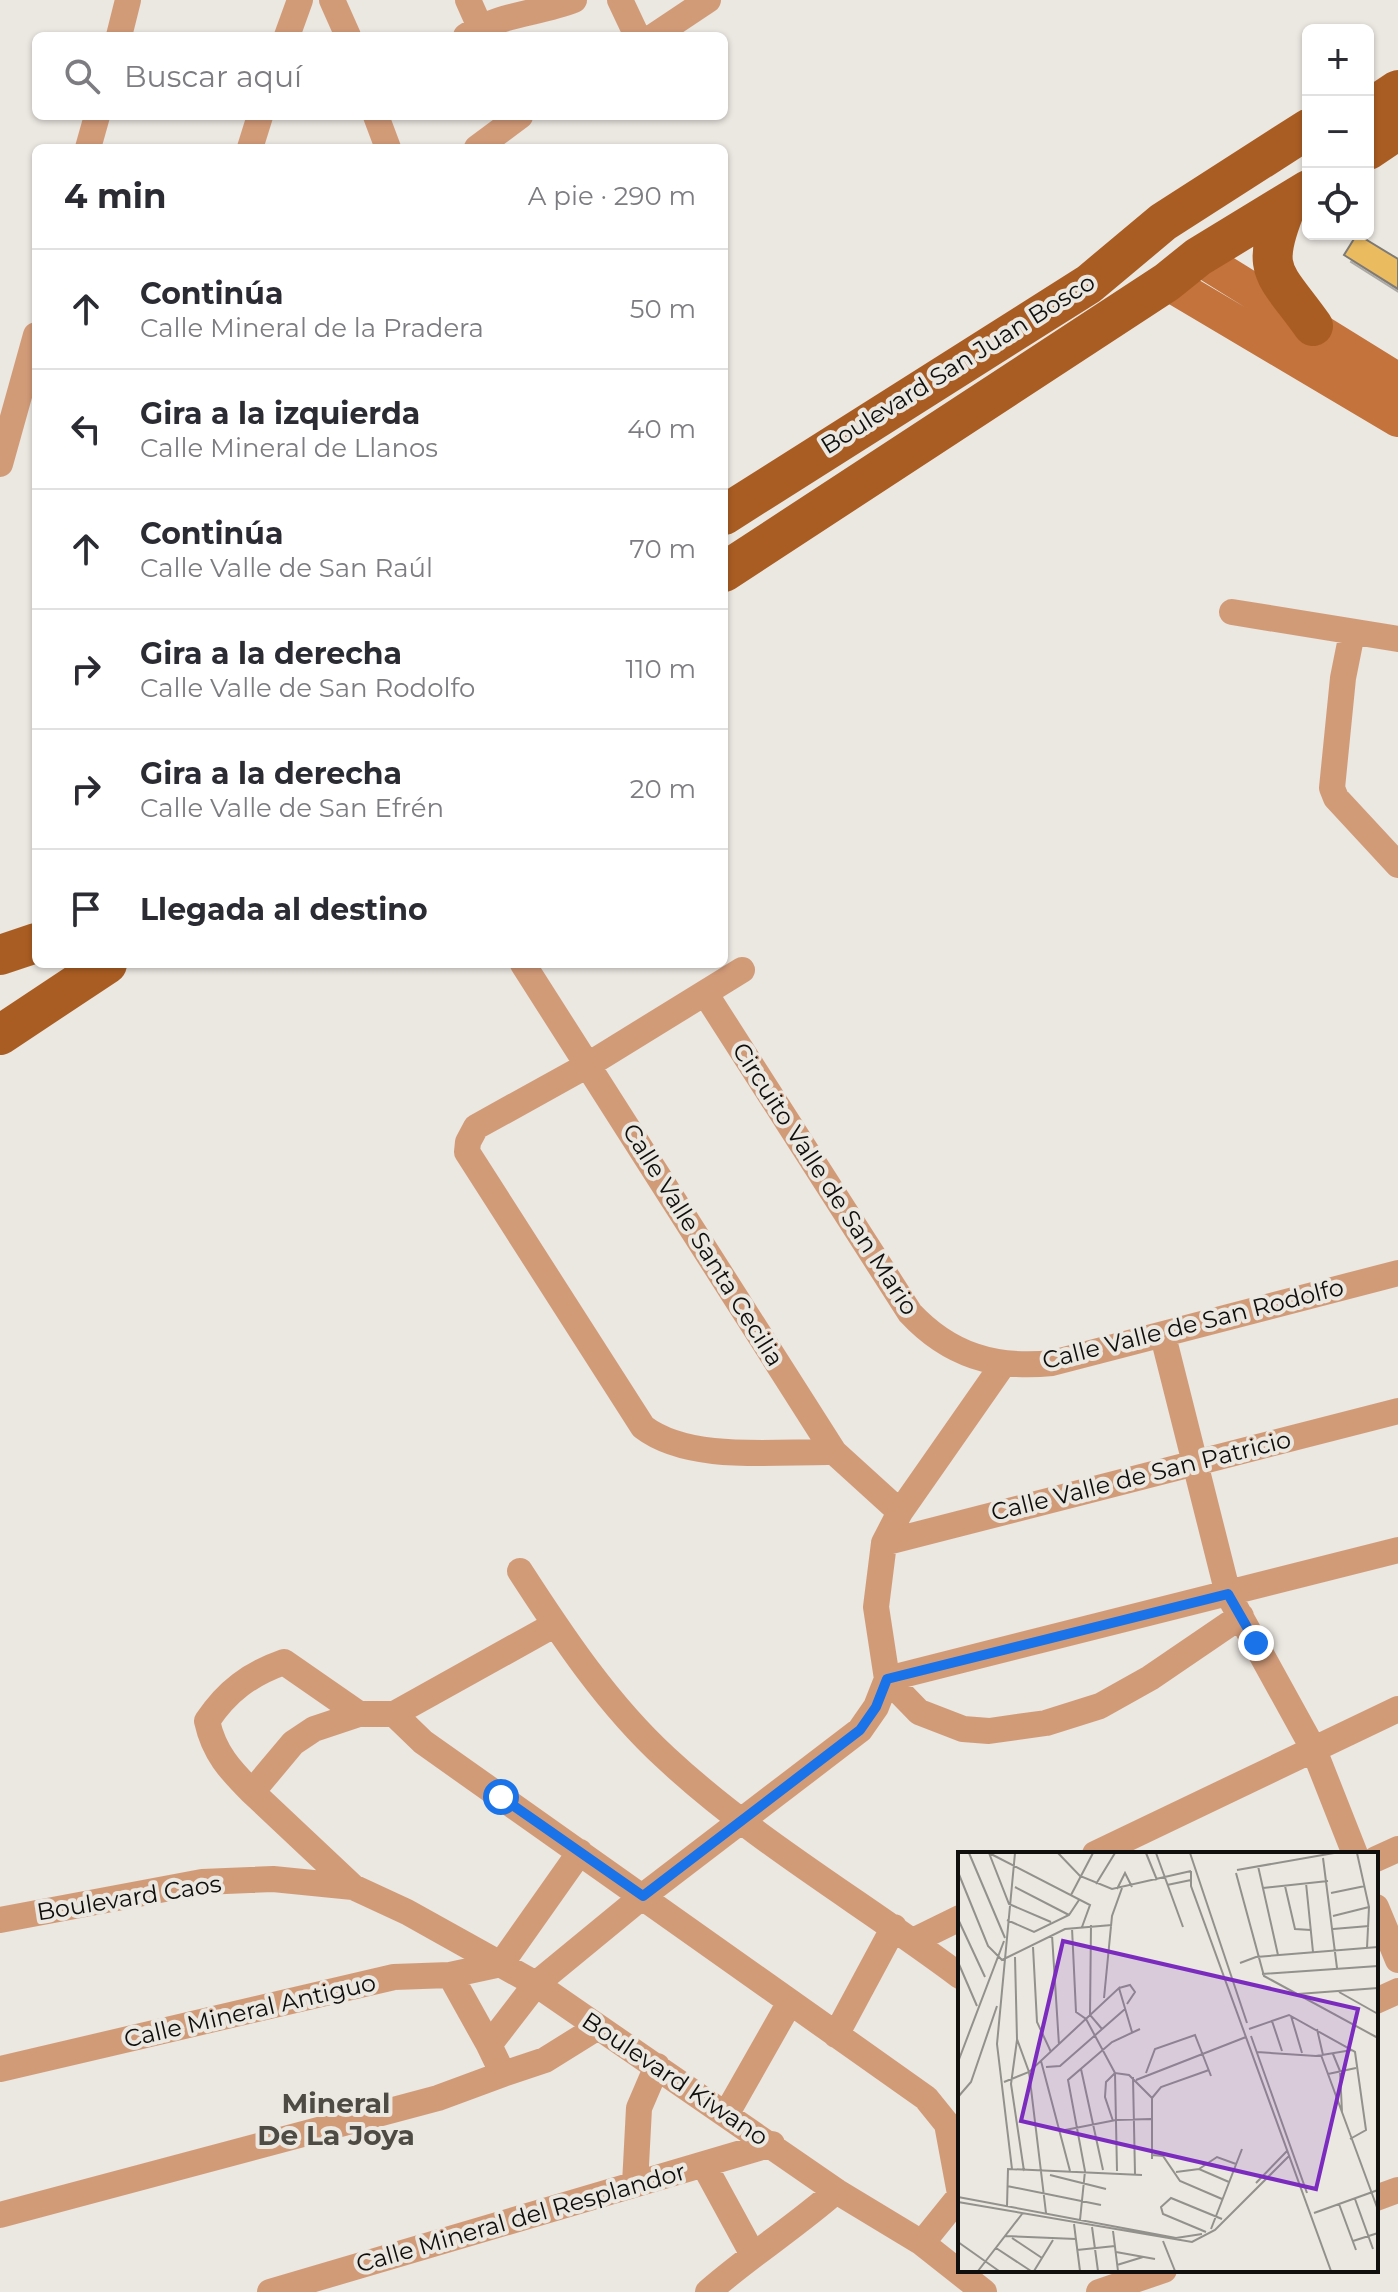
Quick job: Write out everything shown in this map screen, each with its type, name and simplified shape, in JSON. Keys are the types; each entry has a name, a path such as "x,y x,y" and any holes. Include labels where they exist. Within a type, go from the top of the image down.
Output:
{"main road":[{"path":"1374,90 1398,80"},
{"path":"1374,106 1398,90"},
{"path":"1374,146 1398,130"},
{"name":"Boulevard San Juan Bosco","path":"735,508 1089,284 1163,222 1302,133"},
{"name":"Boulevard San Juan Bosco","path":"1178,264 1197,225 1302,155"},
{"path":"1298,197 1274,236 1271,261 1279,285 1313,326"},
{"name":"Boulevard San Juan Bosco","path":"728,569 1178,264 1298,197"},
{"path":"1089,284 1145,257 1178,264"},
{"path":"728,530 735,526 735,508"},
{"path":"0,955 32,944"},
{"path":"0,1035 101,968"}],"street":[{"path":"120,32 128,0"},
{"path":"288,32 300,0"},
{"path":"332,0 346,32"},
{"path":"468,0 476,32"},
{"path":"479,32 574,0"},
{"path":"620,0 635,32"},
{"path":"660,32 707,0"},
{"path":"89,144 96,120"},
{"path":"251,144 259,120"},
{"path":"378,120 386,144"},
{"path":"482,144 515,120"},
{"path":"1178,264 1313,326 1398,381"},
{"path":"1178,264 1398,419"},
{"path":"0,464 32,349"},
{"path":"1232,612 1398,639"},
{"path":"1352,633 1343,678 1332,788 1336,798 1398,865"},
{"name":"Calle Valle Santa Cecilia","path":"526,968 834,1452 900,1512"},
{"path":"742,970 588,1065 476,1127 468,1142 471,1162 643,1427 658,1439 693,1450 834,1452"},
{"name":"Circuito Valle de San Mario","path":"705,993 910,1313 933,1338 964,1353 1004,1363"},
{"name":"Calle Valle de San Rodolfo","path":"1004,1363 1052,1363 1398,1273"},
{"path":"1163,1336 1193,1462 1234,1605 1314,1750 1354,1852"},
{"path":"489,2045 536,1984 643,1896 860,1730 876,1707 887,1679 876,1607 884,1543 900,1512 1004,1363"},
{"name":"Calle Valle de San Patricio","path":"884,1543 1398,1411"},
{"path":"887,1679 1234,1605 1398,1550"},
{"path":"520,1571 554,1625 617,1705 665,1758 743,1822 958,1975"},
{"path":"887,1679 919,1712 963,1729 989,1731 1046,1723 1100,1706 1150,1678 1234,1605"},
{"path":"252,1792 293,1743 334,1720 359,1714 394,1714 554,1625"},
{"path":"353,1887 227,1767 212,1745 207,1721 221,1700 254,1673 284,1662 359,1714"},
{"path":"1099,1852 1398,1709"},
{"path":"394,1714 423,1742 643,1896 938,2110 951,2136 958,2182"},
{"path":"1378,1858 1398,1849"},
{"path":"501,1964 580,1852"},
{"name":"Boulevard Caos","path":"0,1920 202,1882 273,1879 353,1887"},
{"name":"Boulevard Kiwano","path":"353,1887 407,1912 536,1984 836,2191 922,2243 958,2271"},
{"path":"1378,1912 1398,1960"},
{"path":"836,2035 903,1934 958,1919"},
{"name":"Calle Mineral Antiguo","path":"0,2069 394,1977 450,1975 501,1964"},
{"path":"450,1975 503,2074"},
{"path":"1378,2000 1398,1991"},
{"path":"727,2113 790,2002"},
{"path":"0,2215 438,2098 545,2060 598,2027"},
{"path":"635,2184 639,2108 657,2066"},
{"name":"Calle Mineral del Resplandor","path":"270,2292 772,2144"},
{"path":"704,2165 752,2253"},
{"path":"1378,2197 1398,2190"},
{"path":"708,2292 752,2253 803,2220 836,2191"},
{"path":"922,2243 958,2198"},
{"name":"Boulevard Kiwano","path":"959,2272 984,2292"},
{"path":"1099,2292 1158,2272"}],"building":[{"path":"1353,240 1367,240 1398,259 1398,289 1344,255"}],"district":[{"name":"Mineral De La Joya","path":"336,2119"}],"route":[{"path":"501,1797 643,1896 860,1730 876,1707 887,1679 1228,1594 1256,1643"}]}
